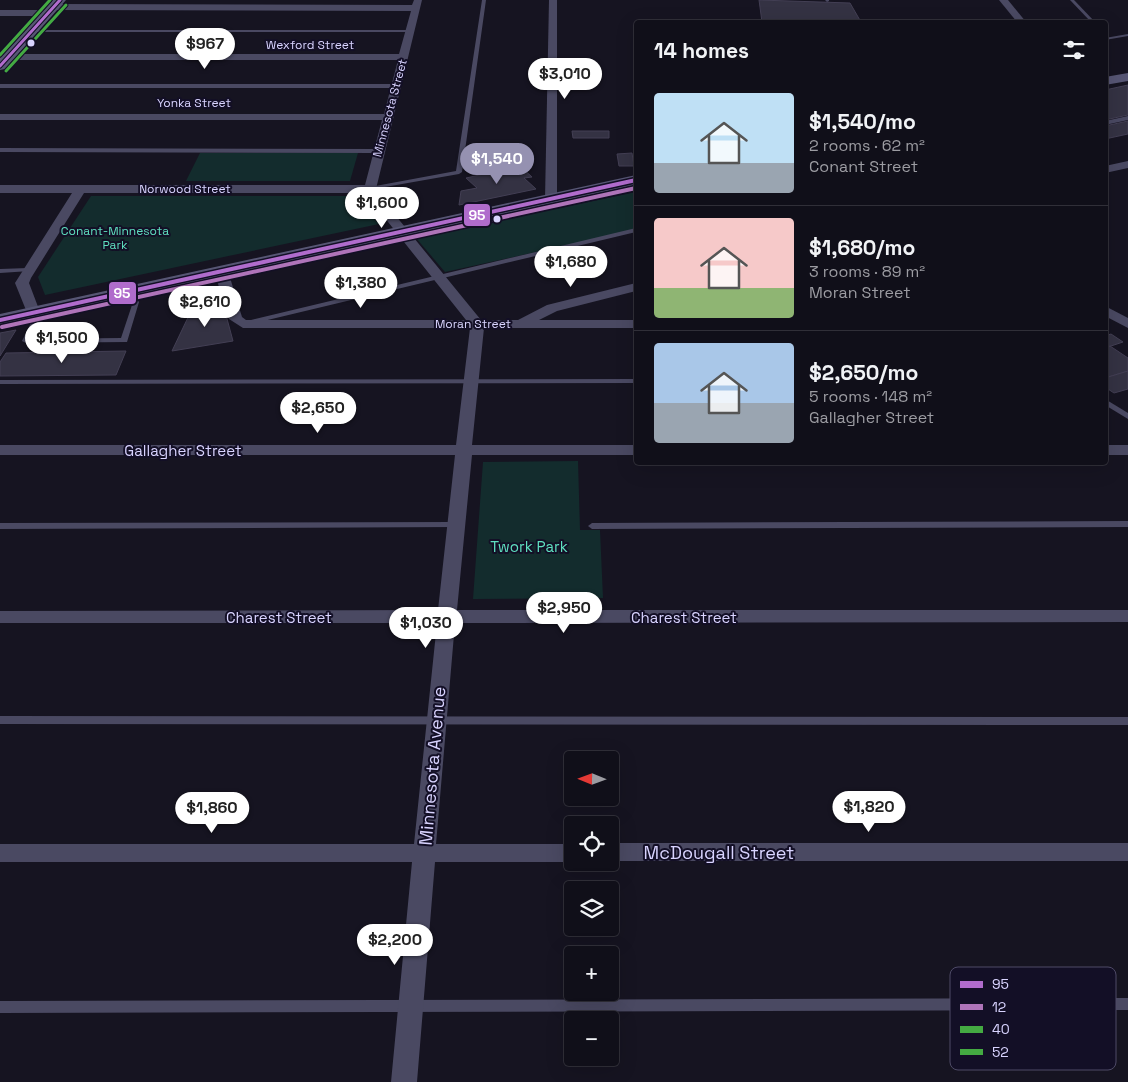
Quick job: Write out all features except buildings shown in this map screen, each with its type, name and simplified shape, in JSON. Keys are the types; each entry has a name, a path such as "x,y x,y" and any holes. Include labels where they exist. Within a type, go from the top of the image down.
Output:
{"main road":[{"path":"4,62 54,7"},
{"path":"1108,81 1128,77"},
{"path":"0,320 634,180"}],"street":[{"path":"551,199 554,0"},
{"path":"1003,0 1020,20"},
{"name":"Minnesota Street","path":"370,189 378,151 417,4"},
{"path":"0,13 54,7 417,4"},
{"name":"Wexford Street","path":"4,62 403,58"},
{"name":"Yonka Street","path":"0,117 387,117"},
{"path":"1108,169 1128,164"},
{"name":"Norwood Street","path":"0,189 370,189"},
{"path":"33,312 22,283 28,270 80,189"},
{"path":"370,189 402,232 477,324 465,450"},
{"path":"221,271 236,320 243,324"},
{"name":"Moran Street","path":"243,324 518,324 552,308 634,288"},
{"path":"1108,312 1128,324"},
{"path":"518,324 634,324"},
{"name":"Gallagher Street","path":"0,450 634,450"},
{"name":"Minnesota Avenue","path":"404,1082 436,720 455,525 465,450"},
{"path":"1108,450 1128,450"},
{"name":"Charest Street","path":"0,618 1128,616"},
{"path":"0,853 564,852"},
{"name":"McDougall Street","path":"619,852 1128,852"}],"lane":[{"path":"370,189 459,172 484,0"},
{"path":"1072,0 1092,20"},
{"path":"32,31 410,31"},
{"path":"1108,37 1128,35"},
{"path":"0,86 396,86"},
{"path":"1108,122 1128,118"},
{"path":"0,150 378,151"},
{"path":"243,324 634,230"},
{"path":"0,271 28,270"},
{"path":"33,312 34,324 26,341 124,340 136,302 128,292"},
{"path":"0,382 634,382"},
{"path":"1108,403 1128,417"},
{"path":"592,526 1128,524"},
{"path":"0,526 455,525"},
{"path":"0,720 1128,721"},
{"path":"0,1007 950,1004"}],"green space":[{"path":"200,153 358,153 350,181 186,181"},
{"path":"634,192 634,230 445,272 416,238"},
{"name":"Conant-Minnesota Park","path":"91,196 352,196 379,224 45,295 38,277"},
{"name":"Twork Park","path":"578,461 580,530 600,530 603,598 473,599 483,462"}],"transit line":[{"name":"52","path":"0,55 50,0"},
{"name":"95","path":"0,66 60,0"},
{"name":"40","path":"6,71 66,5"},
{"name":"95","path":"0,320 634,180"},
{"name":"12","path":"2,327 634,188"}]}
